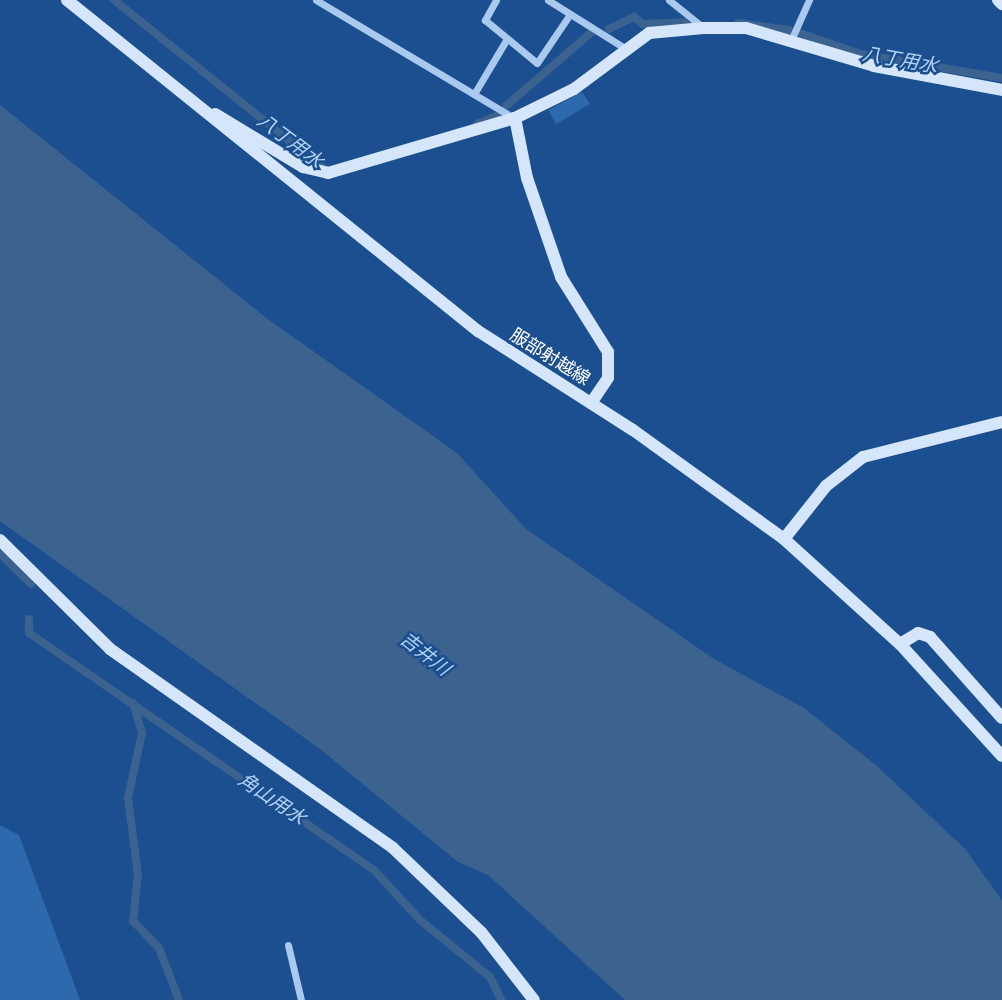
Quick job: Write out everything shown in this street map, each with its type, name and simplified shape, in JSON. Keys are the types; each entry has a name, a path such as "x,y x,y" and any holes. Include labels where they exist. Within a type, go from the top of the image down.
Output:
{"street":[{"name":"服部射越線","path":"67,0 478,331 591,403 784,539 900,644 1002,756"},
{"path":"316,0 515,118 527,178 561,277 608,352 608,378 591,403"},
{"path":"496,0 485,20 505,42 537,63 570,14"},
{"path":"548,0 622,47"},
{"path":"669,0 704,28"},
{"path":"792,38 809,0"},
{"path":"998,0 1002,4"},
{"path":"190,101 303,167 328,173 515,118 592,77 622,47 649,33 704,28 792,38 874,66 1002,90"},
{"path":"474,94 505,42"},
{"path":"784,539 826,486 863,457 1002,422"},
{"path":"0,540 110,649 393,848 481,932 534,1000"},
{"path":"900,644 918,633 930,637 1002,718"},
{"path":"288,945 301,1000"}],"shaded area":[{"path":"582,92 590,104 556,124 548,110"},
{"path":"0,825 19,835 80,1000 0,1000"}],"water":[{"name":"吉井川","path":"0,105 265,317 457,453 526,529 714,659 804,708 877,766 965,849 1002,900 1002,1000 625,1000 488,875 458,862 320,749 0,521"}],"waterway":[{"name":"八丁用水","path":"114,0 324,169"},
{"name":"八丁用水","path":"609,29 634,17 643,24 691,22"},
{"name":"八丁用水","path":"738,23 790,30"},
{"name":"八丁用水","path":"506,106 594,30"},
{"name":"八丁用水","path":"800,33 861,54 1002,78"},
{"name":"八丁用水","path":"477,124 498,115"},
{"name":"角山用水","path":"0,554 31,584"},
{"name":"角山用水","path":"29,619 29,633 374,870 420,920 490,977 501,1000"},
{"path":"133,703 142,733 128,798 138,875 133,921 159,948 179,1000"}]}
